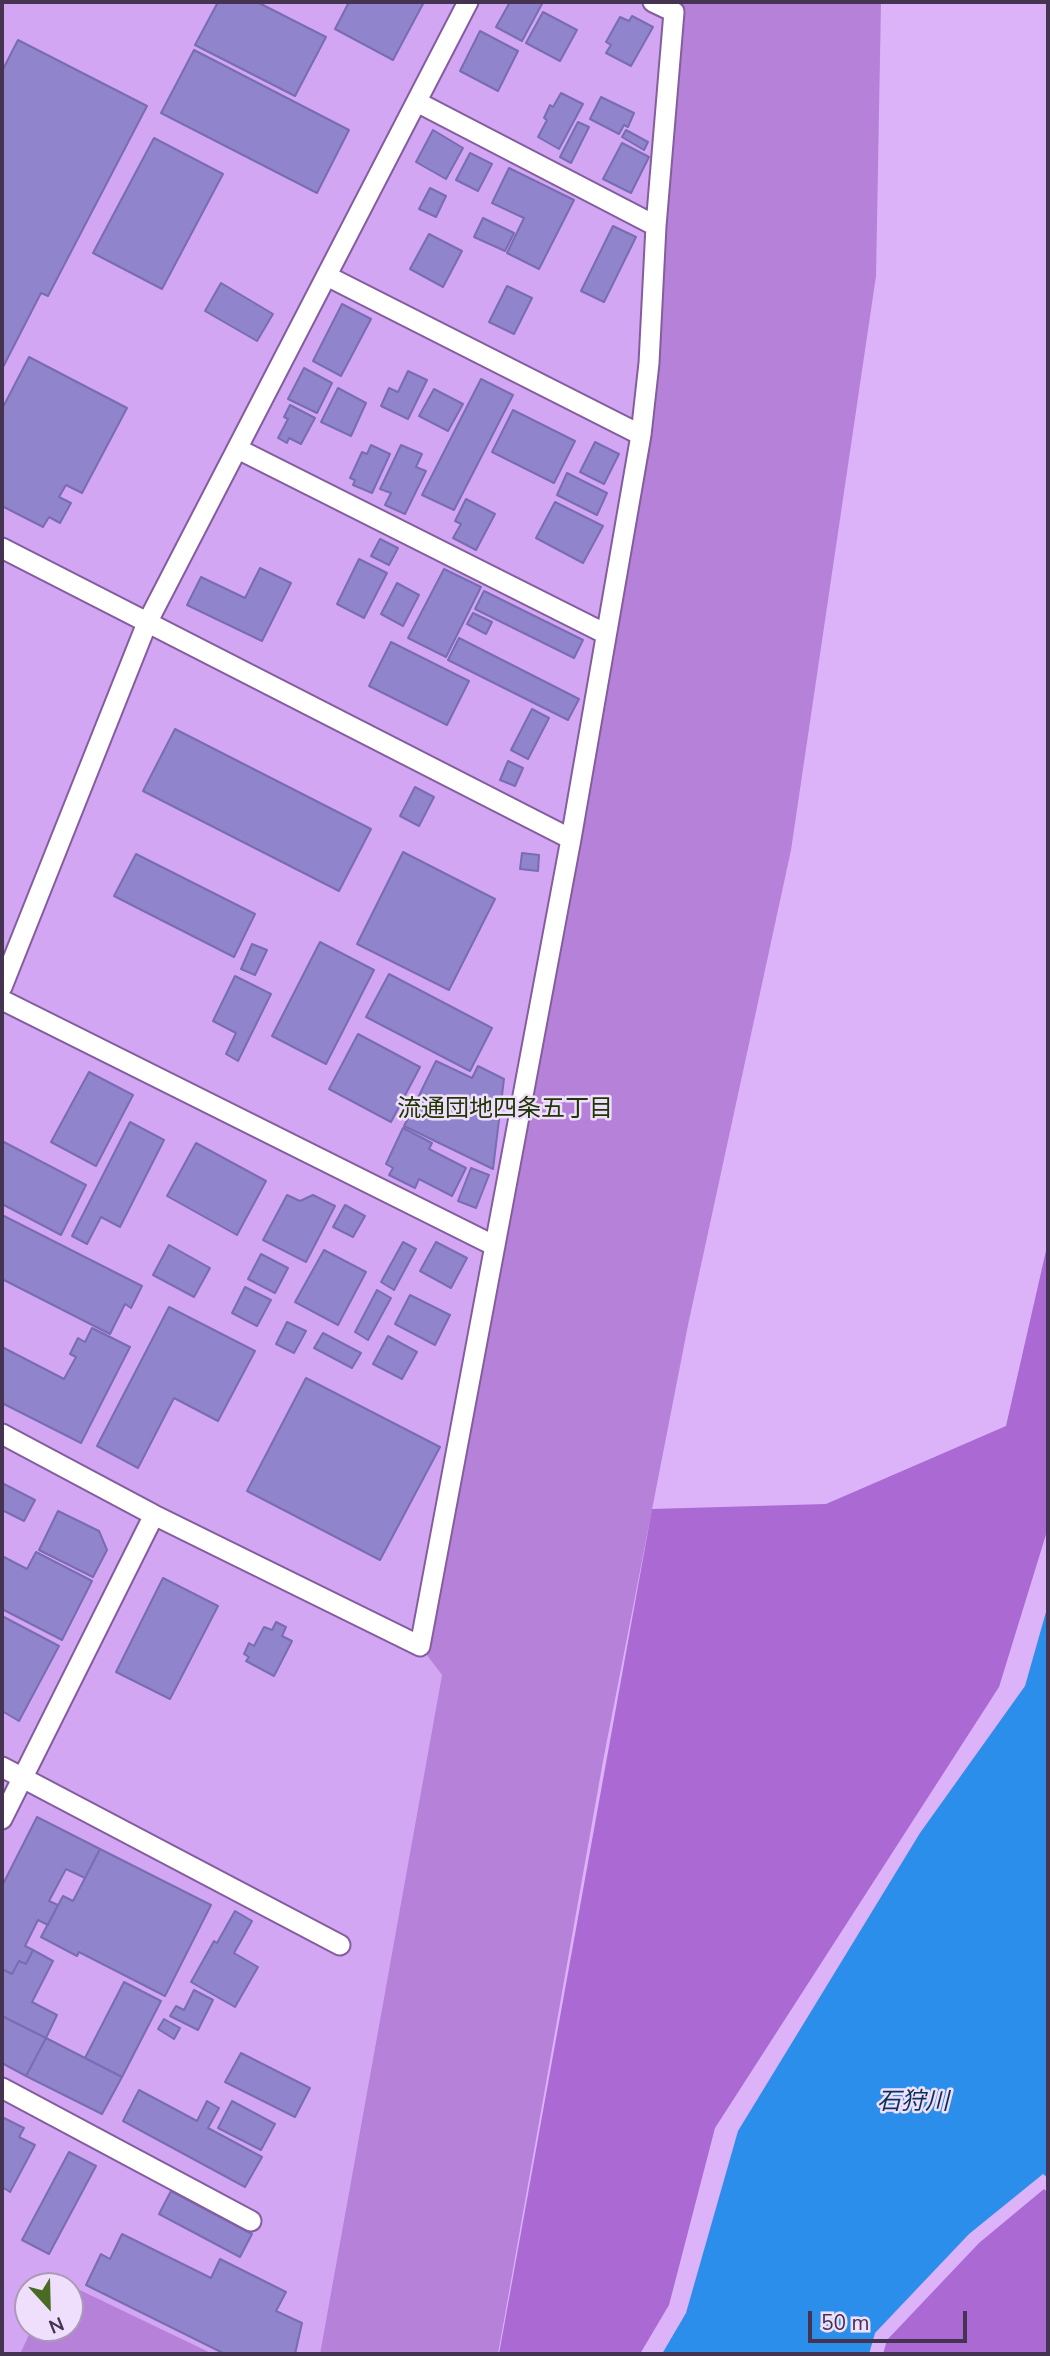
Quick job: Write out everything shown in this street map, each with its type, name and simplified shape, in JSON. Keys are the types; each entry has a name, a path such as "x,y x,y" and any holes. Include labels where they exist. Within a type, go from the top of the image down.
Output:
{"street":[{"path":"2,987 147,623 468,2"},
{"path":"2,1434 154,1515 420,1646 571,839 641,435 649,363 656,226 674,12 653,2"},
{"path":"417,102 656,226"},
{"path":"327,276 641,435"},
{"path":"238,449 606,634"},
{"path":"2,548 571,839"},
{"path":"2,1000 495,1245"},
{"path":"2,1819 154,1515"},
{"path":"2,1767 340,1944"},
{"path":"2,2088 251,2221"}],"shaded area":[{"path":"2,2 653,2 674,12 649,363 420,1646 442,1675 320,2354 213,2354 84,2292 84,2272 14,2272 14,2342 26,2342 20,2354 2,2354"},
{"path":"653,2 881,2 876,276 791,850 688,1325 603,1761 498,2354 320,2354 442,1675 420,1646 641,434 674,13"},
{"path":"1048,1242 1048,1528 999,1687 715,2128 669,2305 640,2354 499,2354 652,1509 826,1504 1006,1426"},
{"path":"1044,2189 1048,2193 1048,2354 883,2354 887,2340 979,2243"},
{"path":"84,2292 213,2354 20,2354 26,2342 84,2342"}],"water":[{"name":"石狩川","path":"1048,1605 1048,2178 1043,2174 969,2234 875,2333 869,2354 662,2354 686,2313 738,2131 920,1833 1025,1686"}],"building":[{"path":"218,2 257,2 326,37 295,96 195,45"},
{"path":"349,2 424,2 393,60 335,29"},
{"path":"510,2 543,2 522,41 496,27"},
{"path":"543,12 577,30 560,61 526,43"},
{"path":"632,16 653,27 631,66 606,53 611,45 606,42 620,17 629,21"},
{"path":"480,31 518,51 498,91 460,71"},
{"path":"18,40 147,106 48,296 41,293 2,369 2,71"},
{"path":"194,50 349,130 317,193 161,113"},
{"path":"561,93 583,104 559,149 538,137 547,120 544,118 550,105 553,107"},
{"path":"601,97 634,113 628,127 624,125 619,134 590,119"},
{"path":"578,122 589,127 571,163 560,157"},
{"path":"433,130 463,148 446,179 416,162"},
{"path":"626,130 648,142 644,150 622,137"},
{"path":"154,138 223,174 162,289 93,253"},
{"path":"622,143 649,157 631,193 603,179"},
{"path":"470,153 492,164 478,191 456,180"},
{"path":"509,168 574,200 539,269 507,253 524,218 492,203"},
{"path":"430,188 446,196 436,217 419,209"},
{"path":"483,218 514,233 505,251 474,237"},
{"path":"613,226 636,237 604,302 581,291"},
{"path":"429,234 462,251 443,287 410,269"},
{"path":"221,283 273,314 257,341 205,311"},
{"path":"507,286 532,298 514,334 489,322"},
{"path":"342,304 371,319 341,376 313,361"},
{"path":"29,357 127,408 82,493 66,485 59,497 71,503 60,523 49,517 43,527 2,506 2,409"},
{"path":"304,368 332,383 317,413 288,399"},
{"path":"408,371 427,380 408,419 381,406 389,388 398,392"},
{"path":"481,379 513,395 454,510 422,495"},
{"path":"338,388 366,403 351,436 321,422"},
{"path":"434,389 463,404 448,431 419,416"},
{"path":"290,405 315,418 301,444 289,438 287,443 278,438 288,419 284,417"},
{"path":"513,410 575,441 554,483 492,452"},
{"path":"595,442 619,454 604,484 580,472"},
{"path":"371,445 390,454 372,493 353,485 355,480 350,478 362,452 367,454"},
{"path":"401,445 422,454 416,467 426,471 405,514 385,505 391,493 380,489"},
{"path":"567,473 607,493 597,515 557,495"},
{"path":"466,499 495,514 476,550 453,538 461,524 455,521"},
{"path":"555,502 603,526 583,563 536,538"},
{"path":"380,539 398,548 389,565 371,556"},
{"path":"359,559 387,573 364,618 337,604"},
{"path":"260,568 291,583 262,641 187,605 201,577 245,598"},
{"path":"444,569 481,587 446,657 408,638"},
{"path":"397,583 419,595 403,626 381,614"},
{"path":"484,591 583,640 574,658 475,609"},
{"path":"473,613 492,622 486,634 467,624"},
{"path":"459,638 579,699 568,720 448,660"},
{"path":"391,642 469,681 447,725 369,686"},
{"path":"532,709 549,718 528,759 511,750"},
{"path":"175,729 371,829 339,891 143,791"},
{"path":"508,761 523,768 515,786 500,780"},
{"path":"415,787 434,797 419,826 400,816"},
{"path":"403,852 495,899 449,990 357,944"},
{"path":"522,853 539,855 538,871 520,869"},
{"path":"136,854 255,914 234,957 114,896"},
{"path":"320,942 374,970 326,1064 272,1036"},
{"path":"252,944 267,950 255,975 241,969"},
{"path":"389,974 492,1028 470,1071 366,1017"},
{"path":"235,976 271,994 238,1061 226,1054 236,1033 213,1021"},
{"path":"358,1034 420,1067 391,1122 329,1089"},
{"path":"436,1061 472,1078 478,1066 504,1079 493,1169 404,1126"},
{"path":"89,1072 133,1095 96,1166 51,1142"},
{"path":"130,1122 164,1140 120,1227 101,1217 87,1244 72,1236"},
{"path":"403,1128 432,1143 429,1149 466,1168 452,1196 419,1179 415,1188 389,1175 393,1168 386,1164"},
{"path":"2,1141 86,1185 61,1235 2,1204"},
{"path":"196,1143 266,1181 237,1235 167,1196"},
{"path":"471,1168 489,1175 476,1208 458,1201"},
{"path":"287,1195 300,1201 313,1195 335,1206 306,1262 263,1240"},
{"path":"345,1205 365,1216 353,1237 333,1227"},
{"path":"2,1215 142,1286 131,1308 125,1304 110,1334 2,1279"},
{"path":"403,1242 416,1249 394,1290 381,1282"},
{"path":"436,1242 467,1258 451,1288 420,1271"},
{"path":"169,1245 210,1268 194,1297 153,1275"},
{"path":"324,1250 366,1272 338,1325 295,1302"},
{"path":"261,1254 288,1268 275,1293 248,1279"},
{"path":"245,1287 271,1300 257,1326 232,1313"},
{"path":"377,1290 391,1298 368,1340 355,1332"},
{"path":"410,1295 450,1315 435,1345 395,1324"},
{"path":"169,1307 255,1351 218,1421 174,1398 138,1468 97,1446"},
{"path":"287,1322 306,1331 294,1353 276,1344"},
{"path":"92,1328 130,1347 81,1443 2,1403 2,1347 64,1379 76,1357 70,1354 78,1338 85,1342"},
{"path":"323,1333 361,1353 352,1368 314,1348"},
{"path":"388,1336 417,1352 402,1379 373,1364"},
{"path":"306,1378 440,1447 380,1560 247,1491"},
{"path":"2,1483 35,1500 24,1521 2,1510"},
{"path":"58,1511 99,1531 107,1550 93,1577 39,1550"},
{"path":"36,1552 92,1581 62,1640 2,1609 2,1556 27,1569"},
{"path":"163,1578 218,1606 170,1699 116,1672"},
{"path":"2,1616 59,1646 19,1721 2,1711"},
{"path":"276,1622 286,1627 282,1636 292,1641 274,1676 246,1661 249,1657 244,1654 249,1643 254,1646 264,1627 272,1630"},
{"path":"37,1817 100,1849 85,1878 66,1869 49,1901 58,1905 48,1925 38,1920 25,1946 33,1950 26,1964 19,1961 12,1974 2,1969 2,1886"},
{"path":"100,1849 211,1905 165,1996 79,1952 77,1956 41,1937 63,1896 73,1901"},
{"path":"235,1911 252,1921 234,1953 258,1967 235,2007 191,1982"},
{"path":"33,1950 53,1961 32,2002 57,2015 46,2038 2,2016 2,1969 12,1974 19,1961 26,1964"},
{"path":"124,1982 161,2001 122,2077 85,2058"},
{"path":"194,1990 213,2000 198,2030 170,2016 176,2006 184,2010"},
{"path":"2,2016 46,2038 26,2076 2,2063"},
{"path":"164,2019 180,2028 174,2039 158,2029"},
{"path":"46,2038 122,2077 102,2114 26,2076"},
{"path":"241,2053 310,2088 295,2117 225,2082"},
{"path":"139,2090 197,2121 207,2101 219,2108 208,2128 262,2157 245,2187 123,2121"},
{"path":"232,2101 275,2124 261,2150 218,2128"},
{"path":"2,2117 24,2128 19,2137 35,2145 10,2192 2,2187"},
{"path":"69,2152 96,2166 49,2254 22,2240"},
{"path":"171,2191 252,2234 240,2257 159,2214"},
{"path":"122,2234 211,2278 220,2259 286,2292 276,2311 302,2323 295,2354 225,2354 86,2285 101,2254 110,2259"}],"district":[{"name":"流通団地四条五丁目","path":"505,1110"}]}
